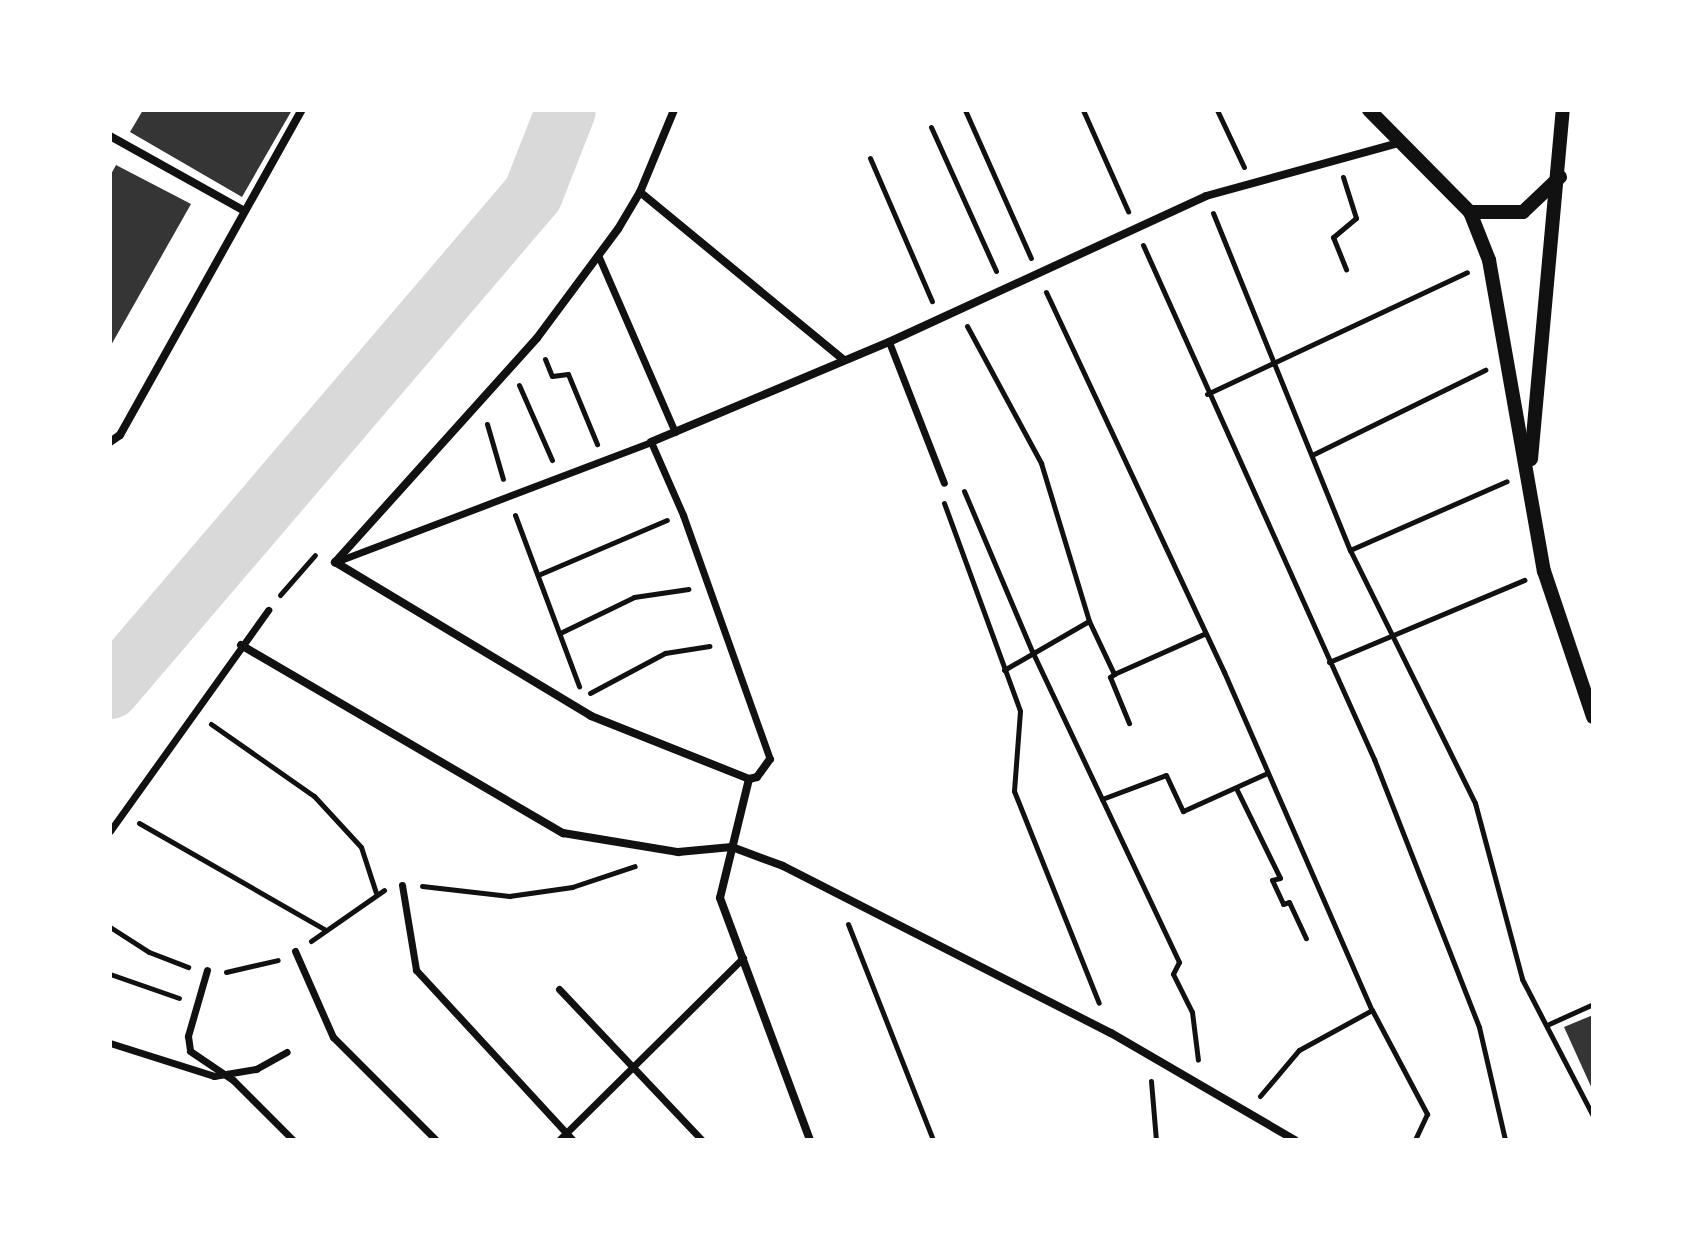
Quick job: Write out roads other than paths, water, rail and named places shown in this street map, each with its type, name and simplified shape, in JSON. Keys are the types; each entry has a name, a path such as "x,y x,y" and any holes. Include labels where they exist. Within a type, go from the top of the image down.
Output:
{"street":[{"path":"110,442 120,435 302,110"},
{"path":"335,562 537,338 640,192 674,110"},
{"path":"1369,110 1470,212 1489,260 1530,471 1544,571 1593,717"},
{"path":"1530,471 1560,177 1563,110"},
{"path":"110,136 245,211"},
{"path":"335,562 605,463 889,342 1003,286 1206,196 1403,142"},
{"path":"1470,212 1523,212 1560,177"},
{"path":"640,192 844,360"},
{"path":"598,255 675,432"},
{"path":"889,342 944,483"},
{"path":"335,562 591,716 749,779 757,777 770,759 683,515 651,442"},
{"path":"110,831 268,610"},
{"path":"241,645 563,833 678,852 732,847 836,893 1111,1033 1295,1140"},
{"path":"749,779 720,898 810,1140"},
{"path":"402,885 416,970 569,1137"},
{"path":"295,951 333,1037 436,1140"},
{"path":"559,1140 569,1137 743,958"},
{"path":"207,970 195,1004 190,1051 223,1076 256,1069 287,1052"},
{"path":"559,989 702,1140"},
{"path":"110,1043 233,1080 293,1140"}],"waterway":[{"path":"110,689 533,194 566,110"}]}
